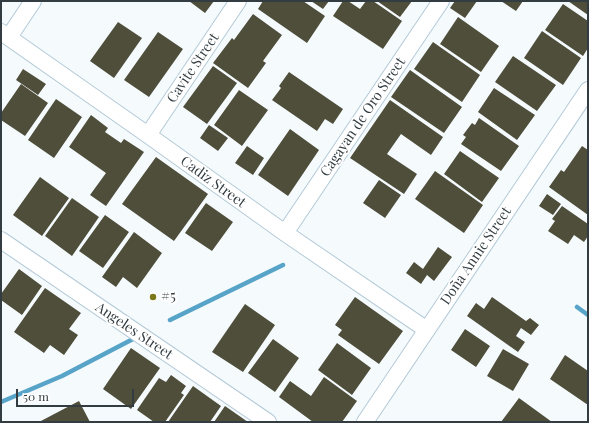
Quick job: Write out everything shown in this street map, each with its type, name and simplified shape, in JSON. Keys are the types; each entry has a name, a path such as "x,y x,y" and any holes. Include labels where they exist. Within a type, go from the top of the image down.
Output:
{"street":[{"path":"5,34 33,1"},
{"name":"Cavite Street","path":"148,135 238,1"},
{"name":"Cagayan de Oro Street","path":"285,233 441,1"},
{"name":"Cadiz Street","path":"5,34 285,233 427,330"},
{"name":"Doña Annie Street","path":"365,422 588,90"},
{"name":"Angeles Street","path":"1,240 268,422"}],"building":[{"path":"189,1 214,1 205,13"},
{"path":"263,1 303,1 325,16 307,43 258,9"},
{"path":"311,1 329,1 323,9"},
{"path":"343,1 348,1 360,9 366,1 373,1 402,21 383,49 333,16"},
{"path":"377,1 412,1 400,17"},
{"path":"455,1 477,1 465,18 450,8"},
{"path":"501,1 523,1 516,11"},
{"path":"568,1 588,1 588,15"},
{"path":"563,4 588,21 588,48 583,56 545,30"},
{"path":"253,14 282,35 263,61 266,63 248,88 213,63 232,38 234,40"},
{"path":"458,17 499,46 481,72 440,44"},
{"path":"118,22 142,38 114,78 90,61"},
{"path":"542,31 581,58 563,85 524,58"},
{"path":"158,32 183,49 149,97 124,80"},
{"path":"433,42 480,75 462,102 414,69"},
{"path":"513,56 556,85 537,111 495,82"},
{"path":"213,66 237,83 207,124 183,107"},
{"path":"23,69 46,84 38,95 16,80"},
{"path":"410,70 462,107 444,133 391,97"},
{"path":"289,72 343,109 333,124 325,119 317,131 272,100 281,88 279,86"},
{"path":"21,84 48,103 25,136 1,120 1,113"},
{"path":"494,88 535,115 517,140 478,112"},
{"path":"239,90 268,110 242,146 214,125"},
{"path":"56,99 82,117 54,158 28,140"},
{"path":"390,100 443,137 431,155 401,134 387,154 417,174 404,194 350,158"},
{"path":"91,115 108,128 105,132 121,143 124,139 144,152 106,206 90,195 106,173 69,147"},
{"path":"479,118 519,146 501,171 461,144 466,137 463,135 472,123 475,125"},
{"path":"209,125 228,138 218,151 200,138"},
{"path":"290,129 319,150 288,196 258,175"},
{"path":"247,146 264,158 253,175 235,163"},
{"path":"582,146 588,150 588,215 549,187 561,170 564,172"},
{"path":"460,151 499,178 482,202 444,174"},
{"path":"156,157 208,194 174,241 122,204"},
{"path":"435,171 483,205 464,233 415,199"},
{"path":"40,177 69,198 42,236 13,215"},
{"path":"379,180 401,195 385,218 363,203"},
{"path":"547,194 561,204 553,215 539,206"},
{"path":"72,198 99,217 72,256 45,236"},
{"path":"206,203 233,222 212,251 185,233"},
{"path":"562,206 588,224 588,236 584,242 574,235 568,244 548,231 555,221 552,219"},
{"path":"105,215 129,232 103,268 79,251"},
{"path":"134,232 162,253 137,288 123,277 116,287 102,277"},
{"path":"438,247 452,257 434,281 427,275 421,284 406,273 414,262 423,269"},
{"path":"19,269 42,286 22,315 1,300 1,294"},
{"path":"45,288 81,313 69,329 78,335 64,355 50,345 44,353 14,332"},
{"path":"355,297 403,331 379,364 338,335 342,330 335,325"},
{"path":"492,297 526,321 530,318 539,325 531,335 521,328 516,336 525,342 518,352 467,316 476,303 484,309"},
{"path":"245,304 275,325 243,372 212,352"},
{"path":"465,329 490,346 476,367 451,350"},
{"path":"273,339 299,358 275,392 248,373"},
{"path":"337,343 371,368 352,395 318,370"},
{"path":"131,348 160,368 131,409 103,389"},
{"path":"503,349 529,364 513,391 487,376"},
{"path":"565,355 588,371 588,405 550,379"},
{"path":"171,375 186,386 181,393 184,395 165,422 154,422 137,410 159,378 166,382"},
{"path":"324,377 357,401 342,422 313,422 279,397 290,381 311,396"},
{"path":"193,386 221,406 210,422 168,422"},
{"path":"519,398 552,422 501,422"},
{"path":"79,401 90,422 39,422"},
{"path":"225,406 248,422 214,422"}],"waterway":[{"path":"170,320 283,265"},
{"path":"577,307 588,315"},
{"path":"1,402 62,376 133,339"}],"place":[{"name":"#5","path":"153,297"}]}
